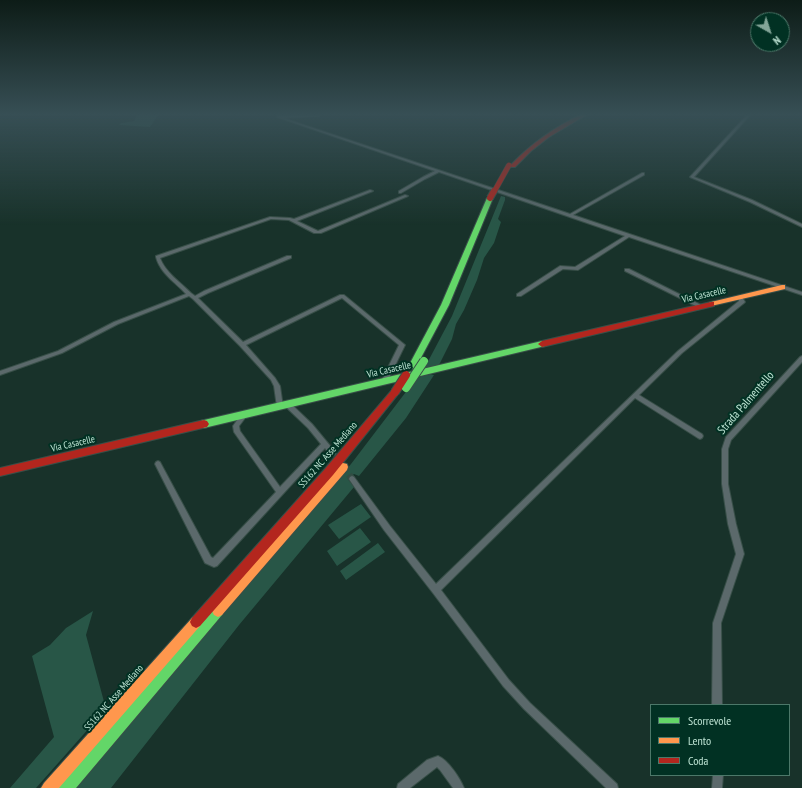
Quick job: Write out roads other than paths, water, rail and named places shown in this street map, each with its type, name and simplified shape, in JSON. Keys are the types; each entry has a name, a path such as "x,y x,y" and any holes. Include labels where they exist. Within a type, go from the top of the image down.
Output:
{"main road":[{"name":"SS162 NC Asse Mediano","path":"49,788 329,472 395,392 412,367 442,314 493,198 511,165 525,151"},
{"name":"SS162 NC Asse Mediano","path":"66,788 340,471 406,388 424,361 452,307 493,198"},
{"name":"Via Casacelle","path":"0,472 782,287"}],"street":[{"path":"380,151 802,294"},
{"path":"716,151 692,177 750,201 802,226"},
{"path":"400,192 439,171"},
{"path":"571,216 643,174"},
{"path":"295,220 371,191"},
{"path":"333,453 310,426 284,406 273,379 242,344 168,273 158,261 158,257 271,218 295,220 318,232 406,196"},
{"path":"519,295 562,267 576,269 630,236"},
{"path":"195,298 289,257"},
{"path":"627,270 702,307"},
{"path":"0,374 60,352 116,323 189,294"},
{"path":"242,344 342,296 402,345 384,382"},
{"path":"436,590 680,352 742,302 740,298"},
{"name":"Strada Palmentello","path":"717,704 718,623 740,554 732,524 725,484 725,448 728,439 802,358"},
{"path":"635,395 700,436"},
{"path":"245,414 236,426 237,432 280,492"},
{"path":"158,464 208,560 211,563 218,560 325,444"},
{"path":"352,479 387,528 506,683 527,706 613,788"},
{"path":"402,788 431,764 438,761 444,766 459,788"},
{"path":"717,788 718,776"}],"tunnel":[{"path":"343,466 352,479"}]}
